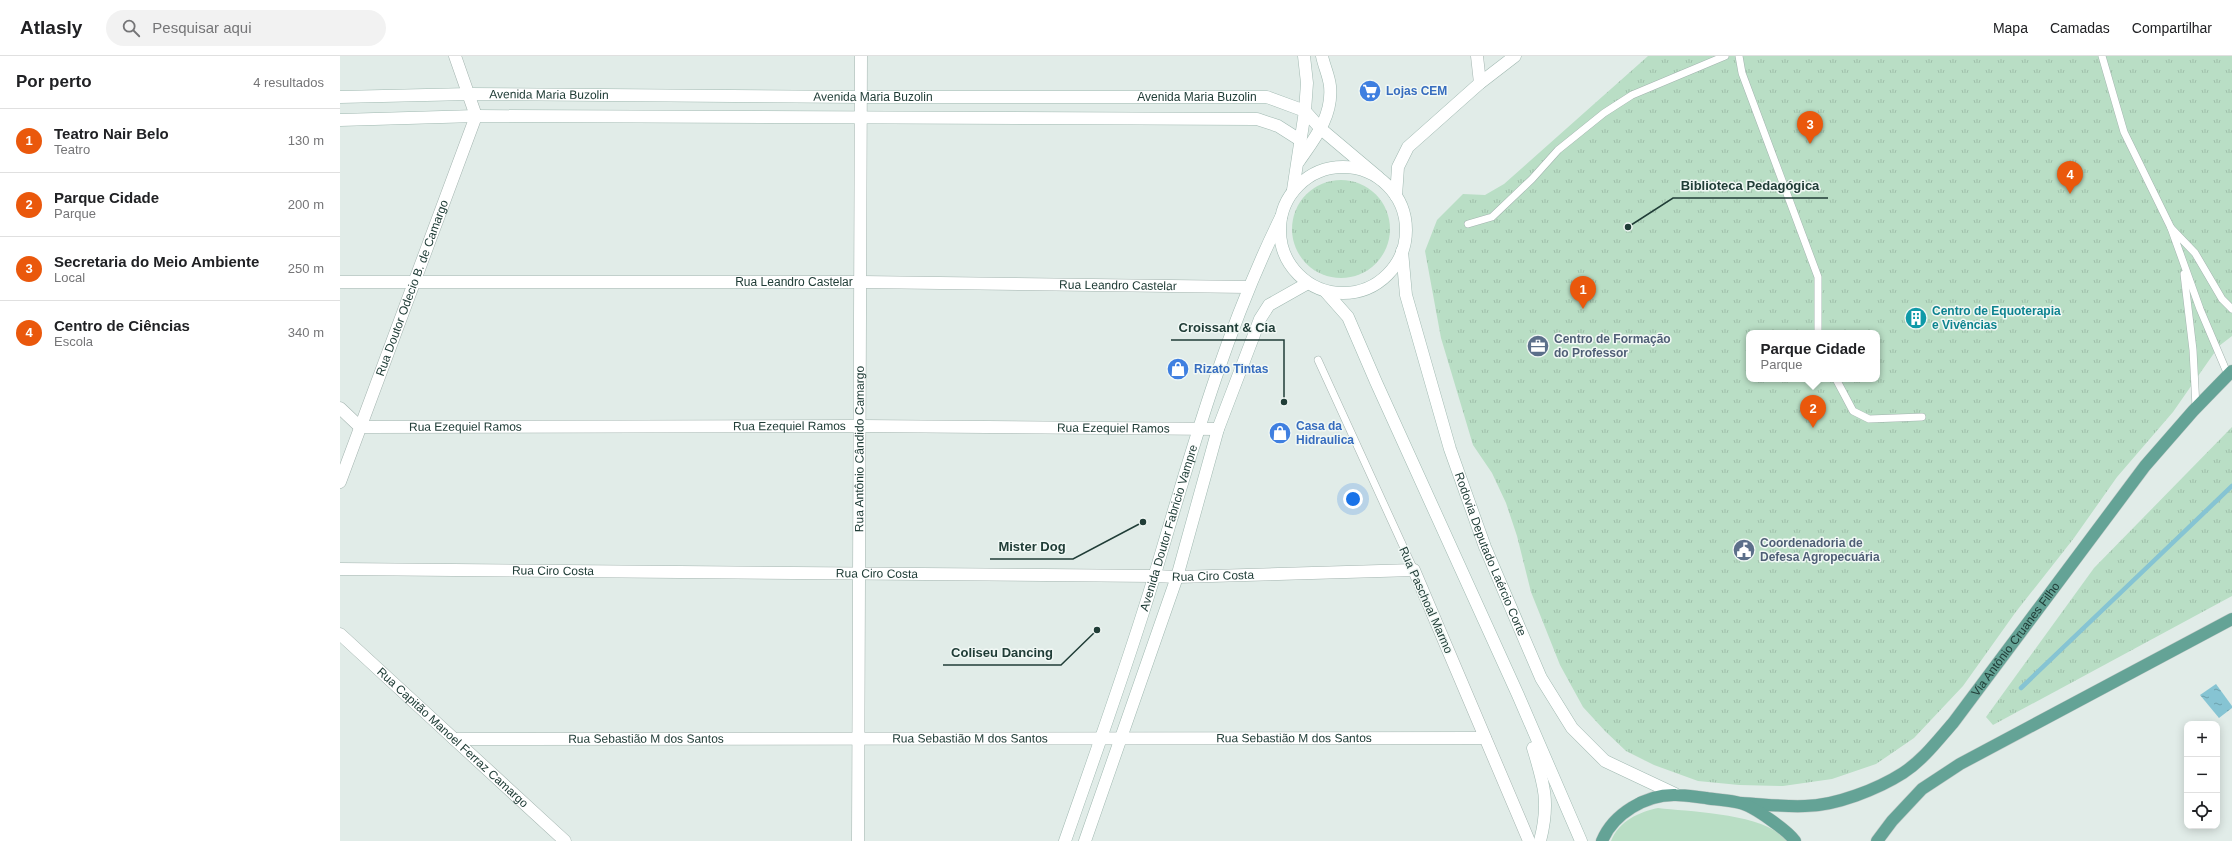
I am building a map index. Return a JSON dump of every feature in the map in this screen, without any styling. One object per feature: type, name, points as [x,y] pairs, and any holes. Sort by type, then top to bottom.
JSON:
[{"type":"main road","name":"Via Antônio Cruanes Filho","points":[[1602,841],[1606,831],[1619,816],[1635,805],[1656,797],[1675,794],[1741,803],[1806,806],[1841,800],[1875,788],[1904,773],[1926,753],[1954,723],[2145,466],[2196,407],[2230,373]]},
{"type":"main road","points":[[1877,841],[1892,821],[1922,789],[1960,764],[2230,621]]},
{"type":"main road","points":[[1741,803],[1774,822],[1794,841]]},
{"type":"street","points":[[455,56],[476,116]]},
{"type":"street","name":"Rua Antônio Cândido Camargo","points":[[858,841],[858,574],[862,282],[861,56]]},
{"type":"street","points":[[1293,190],[1299,161],[1300,140],[1305,110],[1307,83],[1304,56]]},
{"type":"street","points":[[1299,161],[1321,129],[1328,111],[1330,86],[1322,56]]},
{"type":"street","points":[[1477,56],[1480,83]]},
{"type":"street","points":[[1396,196],[1398,167],[1408,147],[1480,83],[1516,56]]},
{"type":"street","name":"Avenida Maria Buzolin","points":[[340,97],[468,94],[861,97],[1267,97],[1305,110]]},
{"type":"street","points":[[1305,110],[1321,129],[1378,177],[1396,196],[1404,214],[1406,232],[1402,251],[1394,268],[1380,282],[1363,291],[1344,294],[1325,291],[1308,283],[1294,270],[1284,254],[1280,236],[1281,217],[1285,203],[1293,190],[1307,178],[1324,170],[1342,167],[1360,169],[1378,177]]},
{"type":"street","name":"Avenida Maria Buzolin","points":[[340,120],[476,116],[862,116],[1258,119],[1278,126],[1300,140]]},
{"type":"street","name":"Rua Doutor Odecio B. de Camargo","points":[[340,482],[476,116]]},
{"type":"street","name":"Avenida Doutor Fabricio Vampre","points":[[1065,841],[1101,738],[1154,576],[1198,428],[1248,286],[1281,217]]},
{"type":"street","name":"Rodovia Deputado Laércio Corte","points":[[1402,251],[1406,295],[1450,449],[1485,547],[1541,678],[1572,728],[1605,760],[1675,794]]},
{"type":"street","name":"Rua Leandro Castelar","points":[[340,282],[862,282],[1248,286]]},
{"type":"street","name":"Avenida Doutor Fabricio Vampre","points":[[1085,841],[1122,738],[1176,577],[1218,429],[1260,319],[1274,302],[1308,283]]},
{"type":"street","points":[[1325,291],[1348,317],[1518,695],[1581,841]]},
{"type":"street","points":[[340,408],[360,427]]},
{"type":"street","name":"Rua Ezequiel Ramos","points":[[360,427],[861,426],[1218,429]]},
{"type":"street","name":"Rua Ciro Costa","points":[[340,570],[1176,577],[1414,570]]},
{"type":"street","name":"Rua Paschoal Marmo","points":[[1414,570],[1529,841]]},
{"type":"street","name":"Rua Capitão Manoel Ferraz Camargo","points":[[340,634],[565,841]]},
{"type":"street","points":[[1518,695],[1545,787],[1546,819],[1540,841]]},
{"type":"street","name":"Rua Sebastião M dos Santos","points":[[454,739],[1485,738]]},
{"type":"lane","points":[[1468,224],[1492,217],[1532,179],[1558,150],[1604,113],[1632,95],[1725,56]]},
{"type":"lane","points":[[1739,56],[1742,73],[1818,277],[1818,330]]},
{"type":"lane","points":[[2102,56],[2124,132],[2171,228],[2200,309],[2230,373]]},
{"type":"lane","points":[[2171,228],[2195,253],[2222,299],[2232,309]]},
{"type":"lane","points":[[2182,258],[2195,253]]},
{"type":"lane","points":[[2182,258],[2193,350],[2196,407]]},
{"type":"lane","name":"Rua Paschoal Marmo","points":[[1318,360],[1414,570]]},
{"type":"lane","points":[[1838,382],[1853,412],[1869,419],[1922,417]]},
{"type":"green space","points":[[1648,56],[2232,56],[2232,336],[2219,346],[2173,412],[2117,477],[2074,538],[2015,613],[1963,686],[1914,738],[1876,764],[1832,779],[1783,786],[1739,785],[1698,781],[1654,765],[1626,751],[1583,707],[1560,665],[1531,592],[1517,536],[1506,503],[1492,473],[1473,445],[1441,338],[1425,251],[1437,220],[1463,194],[1485,195],[1504,184]]},
{"type":"green space","points":[[1341,180],[1360,184],[1375,195],[1386,210],[1390,229],[1386,248],[1375,263],[1360,274],[1341,278],[1322,274],[1307,263],[1296,248],[1292,229],[1296,210],[1307,195],[1322,184]]},
{"type":"green space","points":[[2232,427],[2232,596],[1993,725],[1986,717],[2094,568]]},
{"type":"green space","points":[[1658,808],[1745,819],[1777,832],[1787,841],[1611,841],[1619,828],[1630,818]]},
{"type":"water","points":[[2216,684],[2232,706],[2232,708],[2219,718],[2200,695]]},
{"type":"waterway","points":[[2021,688],[2232,486]]},
{"type":"place","name":"Lojas CEM","points":[[1370,91]]},
{"type":"place","name":"Secretaria do Meio Ambiente","points":[[1810,144]]},
{"type":"place","name":"Centro de Ciências","points":[[2070,194]]},
{"type":"place","name":"Biblioteca Pedagógica","points":[[1628,227]]},
{"type":"place","name":"Teatro Nair Belo","points":[[1583,309]]},
{"type":"place","name":"Centro de Equoterapia e Vivências","points":[[1916,318]]},
{"type":"place","name":"Centro de Formação do Professor","points":[[1538,346]]},
{"type":"place","name":"Rizato Tintas","points":[[1178,369]]},
{"type":"place","name":"Croissant & Cia","points":[[1284,402]]},
{"type":"place","name":"Parque Cidade","points":[[1813,428]]},
{"type":"place","name":"Casa da Hidraulica","points":[[1280,433]]},
{"type":"place","name":"Mister Dog","points":[[1143,522]]},
{"type":"place","name":"Coordenadoria de Defesa Agropecuária","points":[[1744,550]]},
{"type":"place","name":"Coliseu Dancing","points":[[1097,630]]}]
